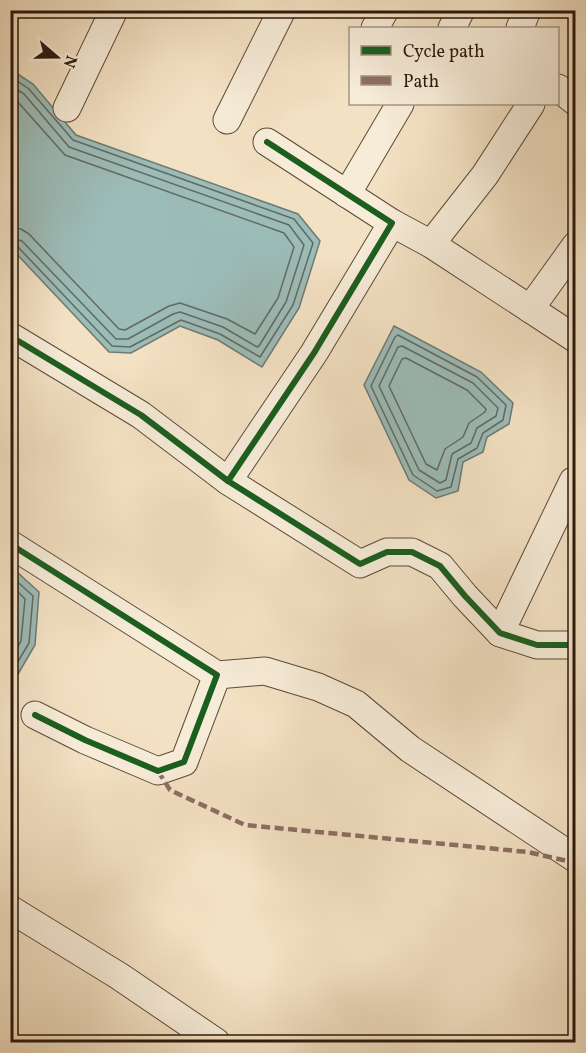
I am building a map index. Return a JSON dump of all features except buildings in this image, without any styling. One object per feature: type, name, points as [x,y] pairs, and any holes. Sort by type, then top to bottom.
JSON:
[{"type":"street","points":[[67,108],[114,10]]},
{"type":"street","points":[[227,120],[282,10]]},
{"type":"street","points":[[376,27],[385,10]]},
{"type":"street","points":[[452,27],[461,10]]},
{"type":"street","points":[[520,27],[527,10]]},
{"type":"street","points":[[559,89],[576,102]]},
{"type":"street","points":[[347,194],[399,105]]},
{"type":"street","points":[[431,244],[485,175],[530,105]]},
{"type":"street","points":[[267,142],[392,223],[431,244],[576,339]]},
{"type":"street","points":[[228,481],[315,353],[392,223]]},
{"type":"street","points":[[530,309],[576,245]]},
{"type":"street","points":[[10,336],[141,415],[228,481],[360,564],[387,552],[412,552],[440,566],[500,633],[537,645],[576,645]]},
{"type":"street","points":[[500,633],[567,517],[573,481]]},
{"type":"street","points":[[10,544],[217,675],[265,671],[318,687],[356,704],[410,748],[576,859]]},
{"type":"street","points":[[35,715],[85,740],[158,771],[184,762],[217,675]]},
{"type":"street","points":[[10,909],[119,976],[216,1042]]},
{"type":"water","points":[[10,69],[33,84],[76,135],[298,214],[320,241],[299,308],[262,367],[218,340],[180,326],[131,353],[109,352],[11,248]]},
{"type":"water","points":[[394,326],[481,372],[513,403],[509,424],[487,437],[483,452],[463,462],[458,491],[436,498],[409,480],[364,385]]},
{"type":"water","points":[[11,568],[39,592],[35,645],[11,686]]},
{"type":"water","points":[[11,686],[17,718],[11,723]]},
{"type":"marked path","points":[[158,771],[170,790],[245,825],[528,852],[576,863]]},
{"type":"cycle path","points":[[228,481],[314,353],[392,223],[267,142]]},
{"type":"cycle path","points":[[10,336],[141,415],[228,481],[360,564],[387,552],[412,552],[440,566],[500,633],[537,645],[576,645]]},
{"type":"cycle path","points":[[10,544],[217,675],[184,762],[158,771],[85,740],[35,715]]}]
